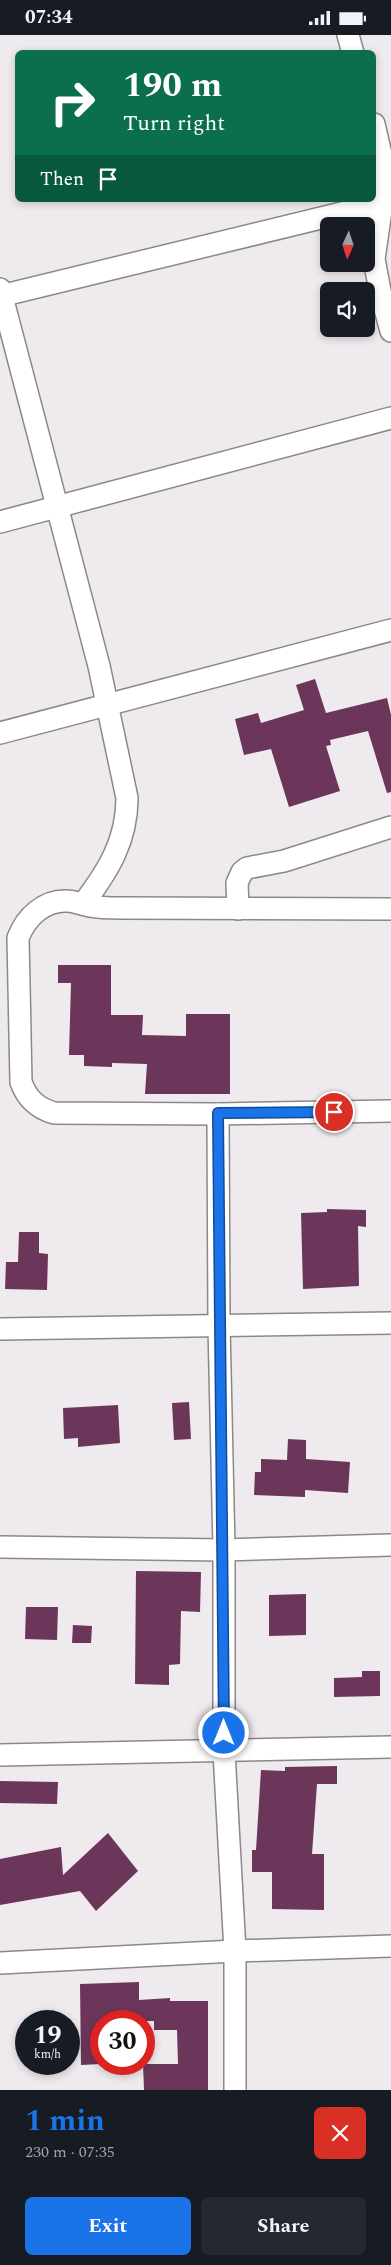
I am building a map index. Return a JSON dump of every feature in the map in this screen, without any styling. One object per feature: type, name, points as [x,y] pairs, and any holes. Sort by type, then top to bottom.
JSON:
[{"type":"street","points":[[348,35],[352,50]]},
{"type":"street","points":[[376,133],[386,176],[386,202],[374,259],[380,291],[391,331]]},
{"type":"street","points":[[83,904],[100,882],[122,838],[127,818],[124,777],[108,704],[1,294],[386,202]]},
{"type":"street","points":[[0,522],[391,418]]},
{"type":"street","points":[[0,733],[391,630]]},
{"type":"street","points":[[238,909],[238,883],[242,872],[247,868],[284,861],[391,827]]},
{"type":"street","points":[[391,909],[121,908],[69,901],[47,905],[29,918],[18,937],[22,1082],[28,1097],[44,1109],[54,1113],[391,1111]]},
{"type":"street","points":[[218,1113],[219,1325],[224,1550],[224,1752],[235,1951],[235,2090]]},
{"type":"street","points":[[0,1329],[391,1323]]},
{"type":"street","points":[[0,1547],[224,1550],[391,1545]]},
{"type":"street","points":[[0,1755],[224,1752],[391,1747]]},
{"type":"street","points":[[0,1963],[235,1951],[391,1946]]},
{"type":"building","points":[[315,679],[326,713],[387,698],[391,715],[391,792],[387,793],[368,731],[330,740],[331,745],[326,746],[340,791],[289,807],[271,749],[244,755],[235,719],[258,713],[261,723],[304,710],[296,685]]},
{"type":"building","points":[[58,965],[111,965],[111,1015],[143,1015],[142,1035],[186,1036],[186,1014],[230,1014],[230,1094],[145,1094],[147,1064],[112,1063],[112,1067],[84,1066],[84,1055],[69,1055],[71,983],[58,983]]},
{"type":"building","points":[[327,1209],[366,1210],[366,1227],[358,1226],[359,1286],[303,1289],[301,1213],[327,1212]]},
{"type":"building","points":[[19,1232],[39,1232],[39,1253],[48,1254],[47,1290],[5,1289],[6,1262],[18,1262]]},
{"type":"building","points":[[189,1402],[191,1439],[174,1440],[172,1403]]},
{"type":"building","points":[[118,1405],[120,1443],[78,1447],[78,1438],[64,1439],[63,1408]]},
{"type":"building","points":[[288,1439],[306,1440],[306,1459],[350,1462],[348,1493],[305,1490],[305,1497],[254,1495],[255,1472],[261,1472],[261,1459],[287,1460]]},
{"type":"building","points":[[136,1571],[201,1572],[200,1612],[181,1611],[180,1664],[169,1665],[169,1685],[135,1684]]},
{"type":"building","points":[[306,1594],[306,1635],[269,1636],[269,1595]]},
{"type":"building","points":[[26,1607],[58,1607],[57,1640],[25,1639]]},
{"type":"building","points":[[73,1625],[92,1626],[91,1643],[72,1643]]},
{"type":"building","points":[[362,1671],[380,1671],[380,1696],[334,1697],[334,1678],[362,1677]]},
{"type":"building","points":[[337,1766],[337,1784],[317,1784],[312,1854],[324,1854],[324,1910],[272,1909],[272,1872],[252,1872],[252,1850],[256,1850],[261,1770],[285,1771],[285,1767]]},
{"type":"building","points":[[0,1781],[58,1782],[57,1804],[0,1803]]},
{"type":"building","points":[[108,1833],[138,1871],[96,1911],[80,1891],[0,1905],[0,1859],[61,1847],[63,1875]]},
{"type":"building","points":[[139,1982],[139,2000],[170,1998],[170,2001],[208,2001],[208,2090],[144,2090],[143,2075],[155,2075],[155,2064],[178,2064],[177,2030],[155,2030],[155,2010],[90,2010],[90,2065],[81,2065],[80,1984]]},
{"type":"route","points":[[224,1733],[224,1550],[219,1325],[218,1113],[334,1112]]}]
